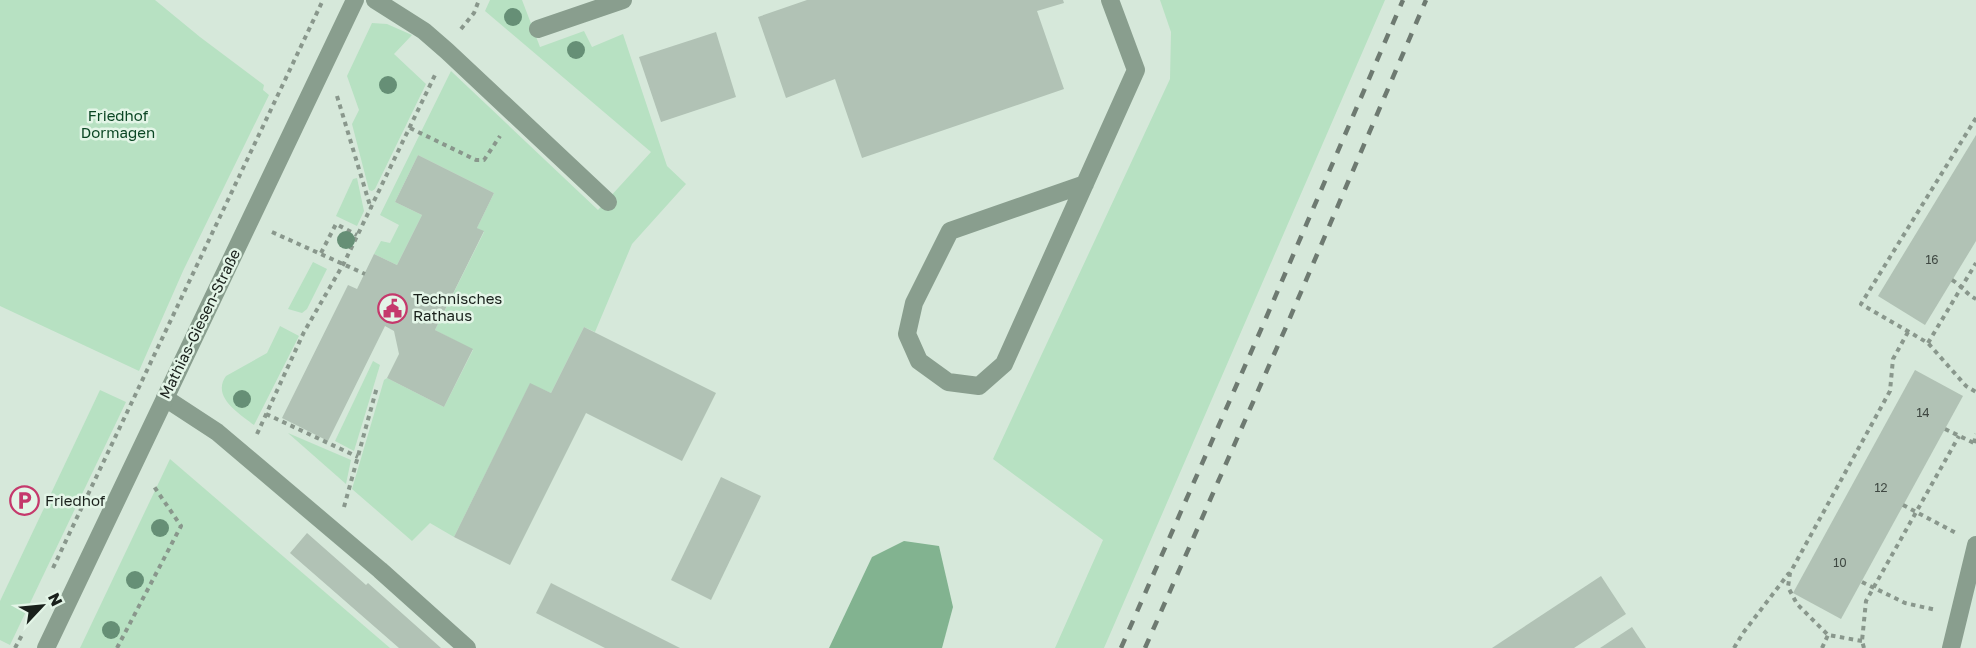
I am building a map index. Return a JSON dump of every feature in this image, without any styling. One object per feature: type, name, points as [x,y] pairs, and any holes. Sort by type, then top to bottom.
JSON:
[{"type":"street","name":"Mathias-Giesen-Straße","points":[[46,648],[356,0]]},
{"type":"street","points":[[375,0],[424,31],[608,202]]},
{"type":"street","points":[[538,29],[622,0]]},
{"type":"street","points":[[1085,184],[950,231],[914,303],[908,334],[919,361],[948,382],[979,386],[1004,364],[1085,184],[1136,70],[1110,0]]},
{"type":"street","points":[[165,398],[216,432],[247,457],[467,648]]},
{"type":"street","points":[[1951,648],[1971,542]]},
{"type":"path","points":[[50,575],[323,0]]},
{"type":"path","points":[[247,457],[304,332],[344,263],[447,51],[474,13],[479,0]]},
{"type":"path","points":[[327,61],[371,209]]},
{"type":"path","points":[[410,128],[476,160],[484,160],[500,136],[517,117]]},
{"type":"path","points":[[1976,118],[1861,304],[1928,343],[1965,387],[1976,392]]},
{"type":"path","points":[[249,223],[344,263],[364,274]]},
{"type":"path","points":[[321,253],[336,224],[357,235]]},
{"type":"path","points":[[1928,343],[1976,262]]},
{"type":"path","points":[[1952,280],[1962,286],[1969,296],[1976,299]]},
{"type":"path","points":[[1734,648],[1790,573],[1890,391],[1893,359],[1908,332]]},
{"type":"path","points":[[337,533],[377,387]]},
{"type":"path","points":[[266,414],[358,457]]},
{"type":"path","points":[[1945,429],[1975,444],[1976,434]]},
{"type":"path","points":[[1864,648],[1862,640],[1866,601],[1959,436]]},
{"type":"path","points":[[117,648],[181,526],[135,459]]},
{"type":"path","points":[[1904,505],[1971,542]]},
{"type":"path","points":[[1790,573],[1788,587],[1797,603],[1828,635],[1862,640]]},
{"type":"path","points":[[1862,582],[1905,603],[1959,615]]},
{"type":"path","points":[[15,648],[25,627]]},
{"type":"path","points":[[1822,648],[1828,635]]},
{"type":"green space","name":"Friedhof Dormagen","points":[[0,0],[155,0],[264,85],[263,90],[269,95],[183,271],[139,371],[0,306]]},
{"type":"green space","points":[[490,0],[522,0],[540,47],[584,31],[592,47],[623,34],[667,166],[686,184],[632,244],[595,332],[584,327],[551,393],[530,384],[454,537],[430,523],[412,541],[352,489],[384,380],[387,378],[444,407],[473,350],[435,330],[484,232],[477,228],[494,193],[418,155],[395,202],[422,215],[397,265],[374,254],[381,241],[390,243],[399,225],[380,215],[451,71],[598,210],[651,152],[485,11]]},
{"type":"green space","points":[[1160,0],[1385,0],[1104,648],[1055,648],[1103,540],[993,459],[1170,79],[1171,32]]},
{"type":"green space","points":[[372,23],[387,24],[412,35],[394,54],[426,84],[372,191],[369,190],[352,124],[359,110],[347,76]]},
{"type":"green space","points":[[357,178],[364,211],[357,226],[336,216],[353,179]]},
{"type":"green space","points":[[313,262],[327,269],[307,309],[302,313],[288,309]]},
{"type":"green space","points":[[280,326],[299,336],[254,425],[229,404],[222,391],[222,384],[226,376],[267,353]]},
{"type":"green space","points":[[373,361],[380,365],[354,451],[335,441]]},
{"type":"green space","points":[[100,390],[126,402],[10,645],[0,640],[0,601]]},
{"type":"green space","points":[[288,433],[351,460],[346,484]]},
{"type":"green space","points":[[170,459],[390,648],[80,648]]},
{"type":"shaded area","points":[[904,541],[939,546],[953,607],[942,648],[829,648],[872,557]]},
{"type":"building","points":[[807,0],[1063,0],[1064,3],[1037,11],[1064,89],[862,158],[835,79],[786,98],[758,17]]},
{"type":"building","points":[[716,32],[736,97],[661,122],[639,57]]},
{"type":"building","points":[[1976,135],[1976,241],[1925,325],[1878,296]]},
{"type":"building","name":"Technisches Rathaus","points":[[418,155],[494,193],[477,228],[484,231],[435,330],[473,349],[444,407],[387,378],[399,354],[394,331],[385,326],[328,441],[282,418],[348,285],[357,289],[374,254],[397,265],[422,215],[395,202]]},
{"type":"building","points":[[584,327],[716,393],[682,461],[586,413],[510,565],[454,537],[530,383],[551,393]]},
{"type":"building","points":[[1915,370],[1963,396],[1841,619],[1793,593]]},
{"type":"building","points":[[721,477],[761,496],[711,600],[671,580]]},
{"type":"building","points":[[307,533],[441,648],[399,648],[290,553]]},
{"type":"building","points":[[1601,576],[1626,614],[1574,648],[1492,648]]},
{"type":"building","points":[[551,583],[680,648],[605,648],[536,613]]},
{"type":"building","points":[[1632,627],[1646,648],[1600,648]]},
{"type":"railway","points":[[1121,648],[1403,0]]},
{"type":"railway","points":[[1145,648],[1426,0]]},
{"type":"place","name":"Technisches Rathaus","points":[[392,308]]},
{"type":"place","name":"Friedhof","points":[[24,501]]}]
